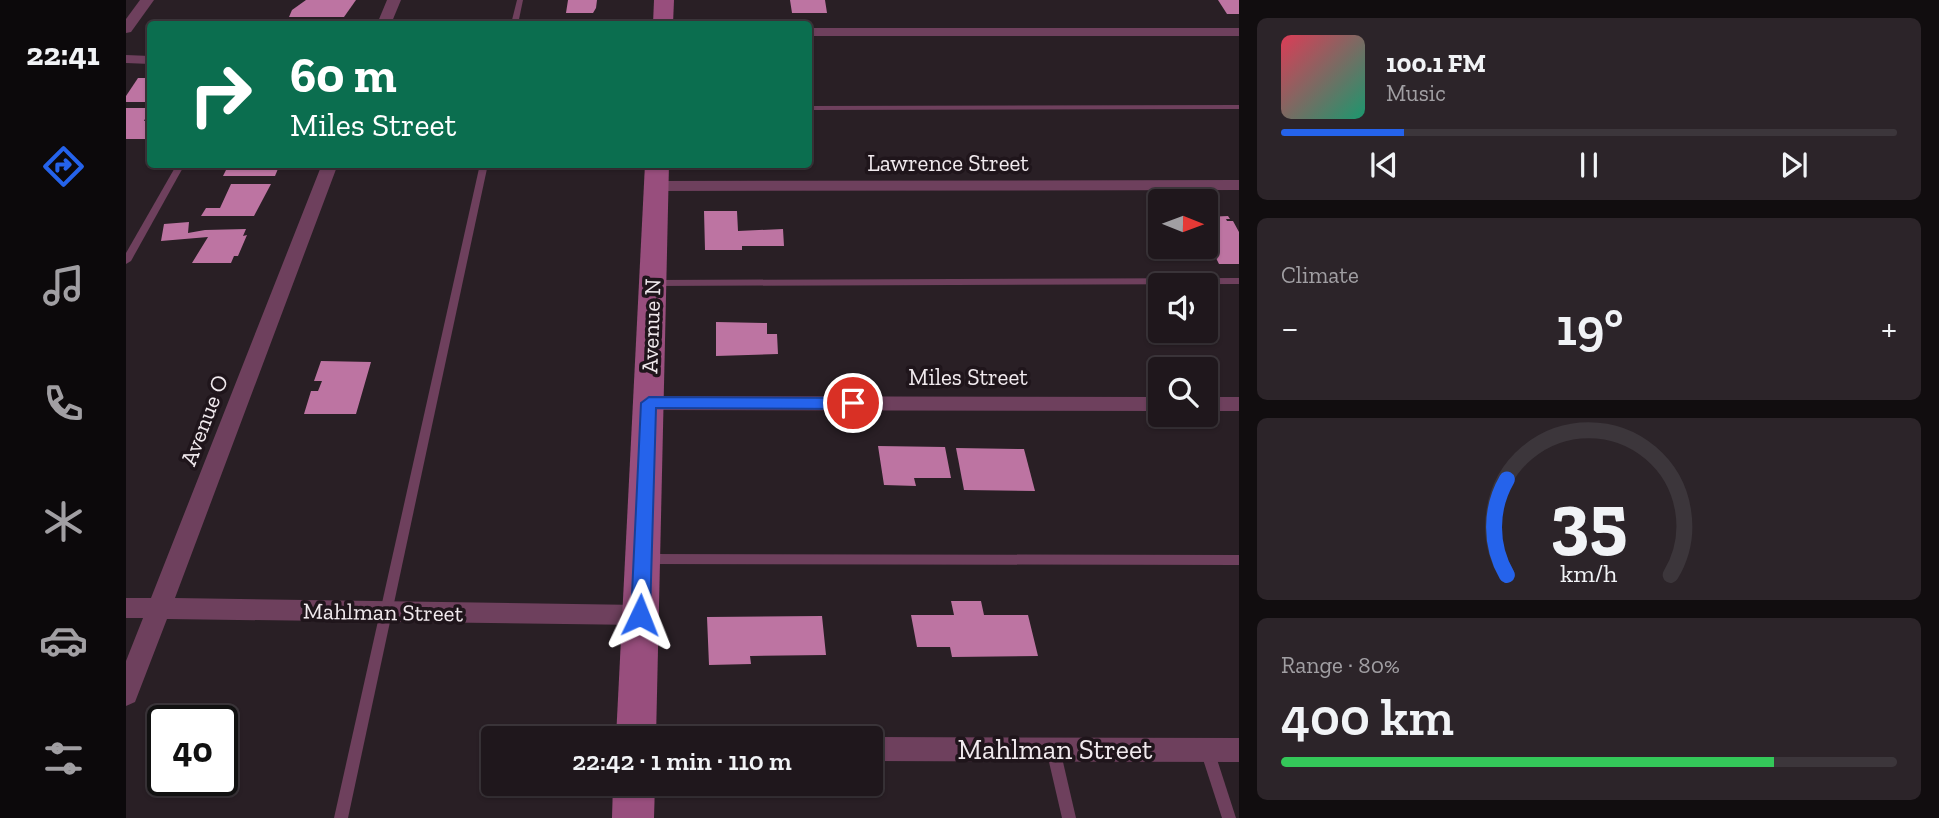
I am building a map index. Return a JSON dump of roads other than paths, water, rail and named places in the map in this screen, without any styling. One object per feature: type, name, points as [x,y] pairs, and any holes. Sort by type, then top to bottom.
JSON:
[{"type":"street","points":[[126,29],[147,0]]},
{"type":"street","points":[[385,21],[394,0]]},
{"type":"street","points":[[663,21],[664,0]]},
{"type":"street","points":[[812,32],[1239,32]]},
{"type":"street","points":[[126,60],[147,60]]},
{"type":"street","name":"Avenue O","points":[[126,694],[328,168]]},
{"type":"street","name":"Lawrence Street","points":[[657,176],[1239,185]]},
{"type":"street","name":"Avenue N","points":[[636,726],[657,176]]},
{"type":"street","name":"Miles Street","points":[[649,403],[1148,404]]},
{"type":"street","points":[[1218,404],[1239,404]]},
{"type":"street","name":"Mahlman Street","points":[[126,608],[640,615]]},
{"type":"street","name":"Mahlman Street","points":[[883,749],[1239,750]]},
{"type":"street","points":[[633,818],[634,796]]},
{"type":"lane","points":[[515,21],[520,0]]},
{"type":"lane","points":[[812,108],[1239,107]]},
{"type":"lane","points":[[126,261],[179,168]]},
{"type":"lane","points":[[341,818],[483,168]]},
{"type":"lane","points":[[653,284],[1239,281]]},
{"type":"lane","points":[[643,559],[1239,560]]},
{"type":"lane","points":[[1053,749],[1069,818]]},
{"type":"lane","points":[[1208,750],[1229,818]]}]
